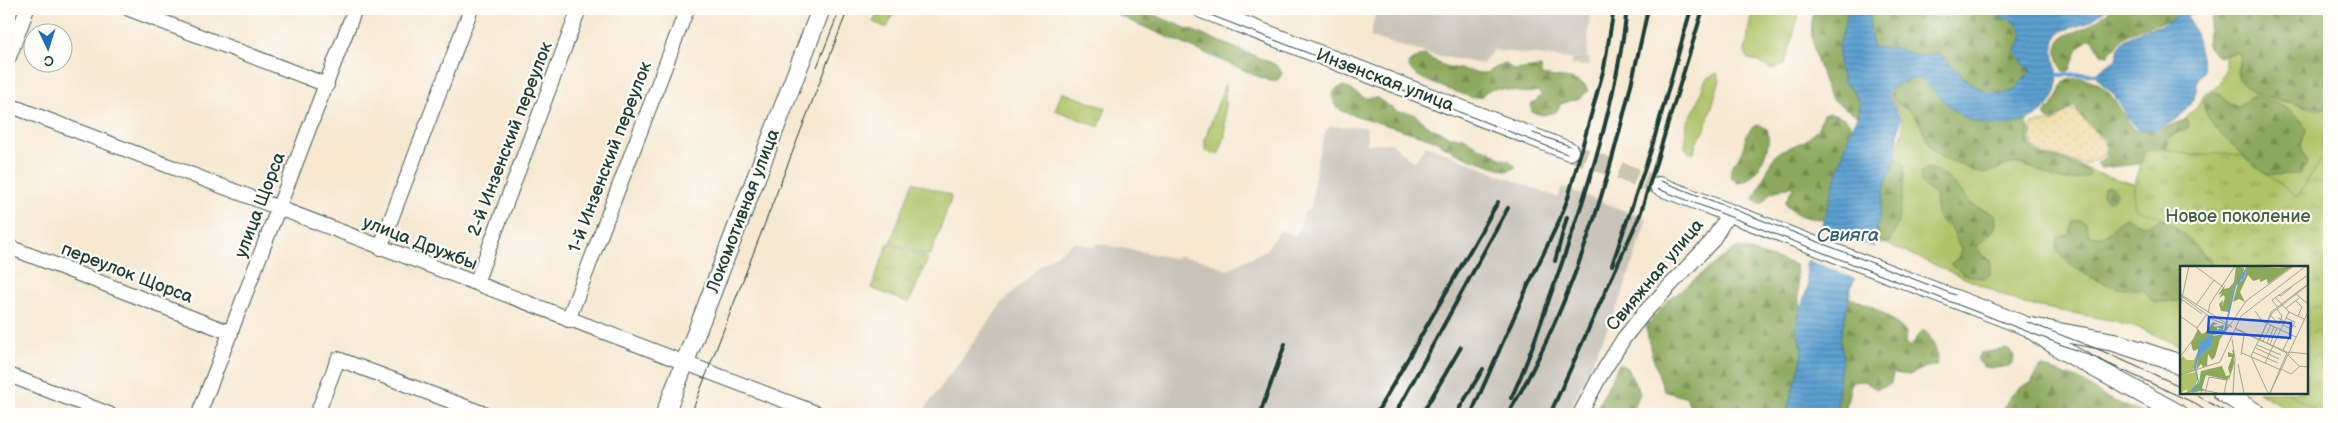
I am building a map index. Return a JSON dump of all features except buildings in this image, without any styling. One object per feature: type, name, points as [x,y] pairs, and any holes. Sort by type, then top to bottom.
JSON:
[{"type":"main road","name":"Локомотивная улица","points":[[665,414],[821,9]]},
{"type":"main road","name":"Инзенская улица","points":[[1202,9],[1569,151]]},
{"type":"main road","points":[[1659,186],[2026,326],[2114,342],[2172,361],[2180,366]]},
{"type":"main road","points":[[2026,326],[2064,351],[2179,414]]},
{"type":"main road","points":[[2224,393],[2258,414]]},
{"type":"street","points":[[9,57],[27,9]]},
{"type":"street","points":[[129,9],[327,85]]},
{"type":"street","name":"улица Щорса","points":[[199,414],[355,9]]},
{"type":"street","points":[[380,248],[471,9]]},
{"type":"street","name":"2-й Инзенский переулок","points":[[476,283],[579,9]]},
{"type":"street","name":"1-й Инзенский переулок","points":[[568,320],[688,9]]},
{"type":"street","name":"улица Дружбы","points":[[9,105],[476,283],[568,320],[819,414]]},
{"type":"street","name":"Свияжная улица","points":[[1580,414],[1599,378],[1624,338],[1644,313],[1712,241],[1729,213]]},
{"type":"street","name":"переулок Щорса","points":[[9,247],[231,333]]},
{"type":"street","points":[[317,414],[338,359],[485,414]]},
{"type":"street","points":[[9,375],[109,414]]},
{"type":"shaded area","points":[[1372,9],[1590,9],[1587,58],[1590,58],[1589,66],[1571,65],[1571,59],[1493,50],[1483,64],[1433,55],[1370,37],[1376,11]]},
{"type":"shaded area","points":[[1330,126],[1367,127],[1367,144],[1392,143],[1414,162],[1426,145],[1558,198],[1562,187],[1647,219],[1621,299],[1568,414],[921,414],[1003,302],[1040,266],[1074,242],[1095,247],[1096,243],[1178,259],[1179,256],[1207,261],[1227,270],[1266,250],[1280,230],[1296,236],[1306,209],[1311,209],[1316,164],[1325,132]]},
{"type":"green space","points":[[879,9],[895,9],[887,28],[873,22]]},
{"type":"green space","points":[[1112,9],[1139,9],[1275,64],[1282,72],[1281,75],[1278,80],[1269,81],[1119,16]]},
{"type":"green space","points":[[1752,9],[1801,9],[1784,64],[1771,70],[1758,61],[1748,59],[1745,52]]},
{"type":"green space","points":[[1815,9],[1849,9],[1843,81],[1856,96],[1859,105],[1859,116],[1837,103],[1827,91],[1812,40],[1812,19]]},
{"type":"green space","points":[[1872,9],[1993,9],[2003,19],[2011,20],[2017,24],[2021,31],[2022,40],[2016,51],[2024,65],[2031,69],[2029,75],[2024,78],[2014,91],[1999,93],[1973,86],[1942,56],[1931,53],[1920,56],[1893,48],[1871,47],[1869,28]]},
{"type":"green space","points":[[2113,9],[2208,9],[2139,29],[2127,35],[2108,55],[2101,54],[2093,39],[2089,38],[2077,50],[2070,70],[2066,72],[2062,70],[2057,48],[2059,42],[2068,34],[2091,24]]},
{"type":"green space","points":[[2208,9],[2329,9],[2329,108],[2292,103],[2260,95],[2249,90],[2238,76],[2240,53],[2235,52],[2219,57],[2209,48],[2207,39],[2212,12]]},
{"type":"green space","points":[[2235,51],[2240,53],[2238,76],[2296,104],[2308,108],[2329,108],[2329,147],[2323,157],[2329,161],[2329,212],[2166,150],[2173,136],[2187,129],[2188,121],[2184,120],[2198,106],[2205,93],[2218,85],[2225,70],[2225,56]]},
{"type":"green space","points":[[1425,55],[1444,66],[1480,73],[1486,73],[1505,63],[1514,70],[1541,67],[1541,75],[1571,79],[1585,85],[1588,91],[1580,98],[1561,104],[1556,112],[1543,115],[1532,112],[1531,105],[1542,95],[1537,91],[1530,93],[1492,89],[1481,97],[1473,98],[1421,78],[1409,68],[1409,63]]},
{"type":"green space","points":[[1717,73],[1720,80],[1704,132],[1696,143],[1694,152],[1690,153],[1685,148],[1687,123],[1697,105],[1707,78]]},
{"type":"green space","points":[[1916,75],[2019,117],[2028,129],[2028,139],[2032,151],[2042,156],[2064,160],[2090,174],[2088,177],[2062,180],[2019,164],[2006,165],[1990,172],[1980,173],[1940,156],[1930,146],[1914,115],[1896,102],[1891,95],[1890,90],[1893,86]]},
{"type":"green space","points":[[2083,78],[2093,81],[2108,92],[2135,130],[2156,131],[2184,120],[2188,121],[2189,126],[2168,138],[2166,150],[2148,163],[2101,168],[2097,163],[2106,156],[2106,141],[2080,117],[2076,107],[2072,107],[2054,120],[2048,120],[2044,115],[2058,97],[2065,82]]},
{"type":"green space","points":[[1225,84],[1225,137],[1219,153],[1213,154],[1205,150],[1205,139]]},
{"type":"green space","points":[[1344,86],[1365,98],[1377,98],[1398,112],[1416,115],[1430,128],[1450,137],[1464,137],[1478,147],[1489,150],[1502,159],[1510,161],[1516,167],[1507,171],[1461,154],[1435,140],[1344,112],[1336,107],[1332,96],[1336,89]]},
{"type":"green space","points":[[1893,88],[2018,124],[2026,121],[2030,129],[2031,147],[2043,156],[2063,159],[2097,173],[2143,187],[2162,213],[2233,266],[2180,266],[2180,346],[2137,327],[2024,304],[1880,241],[1903,128],[1902,119],[1889,94]]},
{"type":"green space","points":[[1062,92],[1106,108],[1099,127],[1055,110]]},
{"type":"green space","points":[[2210,93],[2221,94],[2228,104],[2238,106],[2255,96],[2262,98],[2285,108],[2299,118],[2306,130],[2301,145],[2307,164],[2299,174],[2272,175],[2256,171],[2242,153],[2218,132],[2206,113],[2203,101]]},
{"type":"green space","points":[[1829,113],[1847,120],[1853,130],[1825,218],[1814,219],[1792,211],[1785,203],[1793,187],[1791,186],[1770,193],[1763,203],[1758,203],[1754,199],[1772,160],[1780,151],[1805,141],[1817,130],[1823,115]]},
{"type":"green space","points":[[1760,125],[1767,129],[1768,136],[1768,145],[1762,162],[1751,177],[1737,183],[1731,177],[1731,169],[1741,153],[1747,135],[1751,129]]},
{"type":"green space","name":"Новое поколение","points":[[2160,147],[2192,155],[2226,153],[2242,156],[2297,197],[2323,157],[2329,161],[2329,414],[2322,414],[2288,393],[2308,393],[2308,266],[2217,266],[2182,232],[2160,216],[2134,209],[2134,186],[2145,152]]},
{"type":"green space","points":[[1899,158],[1904,162],[1904,170],[1899,216],[1893,236],[1889,242],[1881,244],[1877,240],[1875,230],[1890,162]]},
{"type":"green space","points":[[1927,168],[1939,172],[1952,182],[1970,204],[1995,214],[1996,221],[1993,230],[1977,248],[1983,256],[1990,259],[1990,274],[1985,279],[1963,274],[1953,266],[1953,262],[1959,256],[1961,249],[1951,228],[1941,221],[1937,215],[1935,196],[1921,183],[1920,172]]},
{"type":"green space","points":[[913,182],[950,195],[951,199],[931,254],[926,256],[894,244],[891,241]]},
{"type":"green space","points":[[2106,186],[2112,186],[2116,193],[2112,200],[2106,200],[2102,196],[2102,190]]},
{"type":"green space","points":[[2127,218],[2146,225],[2160,219],[2165,219],[2211,261],[2211,266],[2180,266],[2180,278],[2177,279],[2180,282],[2180,301],[2156,302],[2151,300],[2143,290],[2121,289],[2083,273],[2061,256],[2056,249],[2058,238],[2070,234],[2073,222],[2081,220],[2085,222],[2090,235],[2103,236],[2121,220]]},
{"type":"green space","points":[[888,243],[928,259],[909,303],[871,288]]},
{"type":"green space","points":[[1737,247],[1796,265],[1804,359],[1789,414],[1691,414],[1687,398],[1664,391],[1651,352],[1646,327],[1668,300]]},
{"type":"green space","points":[[1841,296],[1860,301],[1892,319],[1906,332],[1905,343],[1910,347],[1924,329],[1935,346],[1937,361],[1936,366],[1927,367],[1909,375],[1893,373],[1891,384],[1876,389],[1864,381],[1851,382],[1845,414],[1824,414]]},
{"type":"green space","points":[[2030,341],[2126,391],[2160,414],[2156,414],[2036,347]]},
{"type":"green space","points":[[2006,349],[2013,353],[2013,362],[2010,365],[1997,368],[1984,367],[1977,359],[1980,353]]},
{"type":"green space","points":[[1619,364],[1627,368],[1640,393],[1632,414],[1594,414]]},
{"type":"green space","points":[[2041,366],[2080,380],[2105,397],[2145,414],[2008,414],[2004,408],[2011,395],[2018,389],[2031,383]]},
{"type":"green space","points":[[2260,393],[2308,393],[2329,414],[2295,414]]},
{"type":"sand","points":[[2070,109],[2076,111],[2104,142],[2106,147],[2104,155],[2086,164],[2044,155],[2033,147],[2032,124],[2054,122]]},
{"type":"water","name":"Свияга","points":[[1849,9],[1872,9],[1869,16],[1872,47],[1899,49],[1920,56],[1938,53],[1971,84],[1990,93],[2002,93],[2014,91],[2031,69],[2024,65],[2016,51],[2022,40],[2021,31],[2017,24],[2011,20],[2003,19],[1993,9],[2108,9],[2086,23],[2058,34],[2053,51],[2057,78],[2056,91],[2051,102],[2043,111],[2022,122],[1996,125],[1972,121],[1958,113],[1919,78],[1908,80],[1888,90],[1888,95],[1900,119],[1896,158],[1886,182],[1874,244],[1852,284],[1840,340],[1843,355],[1837,414],[1786,414],[1801,362],[1802,347],[1797,331],[1798,317],[1808,286],[1806,265],[1822,225],[1850,131],[1859,115],[1860,103],[1852,89],[1843,81],[1839,67],[1839,46]]},
{"type":"water","points":[[2181,14],[2186,17],[2194,29],[2204,71],[2198,79],[2193,99],[2182,114],[2167,125],[2149,130],[2140,130],[2114,95],[2099,81],[2096,74],[2116,59],[2119,48],[2126,39],[2142,30],[2162,25]]},
{"type":"pier","points":[[1819,227],[1874,248],[1857,279],[1806,259]]},
{"type":"waterway","points":[[2054,75],[2096,74]]},
{"type":"tunnel","points":[[1569,151],[1659,186]]},
{"type":"tram line","points":[[817,67],[840,9]]},
{"type":"tram line","points":[[691,414],[848,9]]},
{"type":"tram line","points":[[1195,9],[1567,154]]},
{"type":"tram line","points":[[1533,133],[1570,146]]},
{"type":"tram line","points":[[1661,181],[1955,295]]},
{"type":"tram line","points":[[1658,189],[2096,358],[2192,402],[2211,414]]},
{"type":"tram line","points":[[2027,322],[2100,350],[2180,386]]},
{"type":"tram line","points":[[2193,393],[2229,414]]},
{"type":"railway","points":[[1471,414],[1568,198],[1604,68],[1614,9]]},
{"type":"railway","points":[[1511,398],[1536,338],[1600,145],[1616,78],[1627,9]]},
{"type":"railway","points":[[1508,414],[1557,318],[1577,268],[1610,166],[1648,9]]},
{"type":"railway","points":[[1612,265],[1651,150],[1691,9]]},
{"type":"railway","points":[[1550,414],[1640,215],[1703,9]]},
{"type":"railway","points":[[1376,414],[1498,202]]},
{"type":"railway","points":[[1395,414],[1508,208]]},
{"type":"railway","points":[[1555,261],[1567,217]]},
{"type":"railway","points":[[1260,414],[1285,344]]},
{"type":"railway","points":[[1422,414],[1461,347]]},
{"type":"railway","points":[[1456,414],[1483,369]]}]
